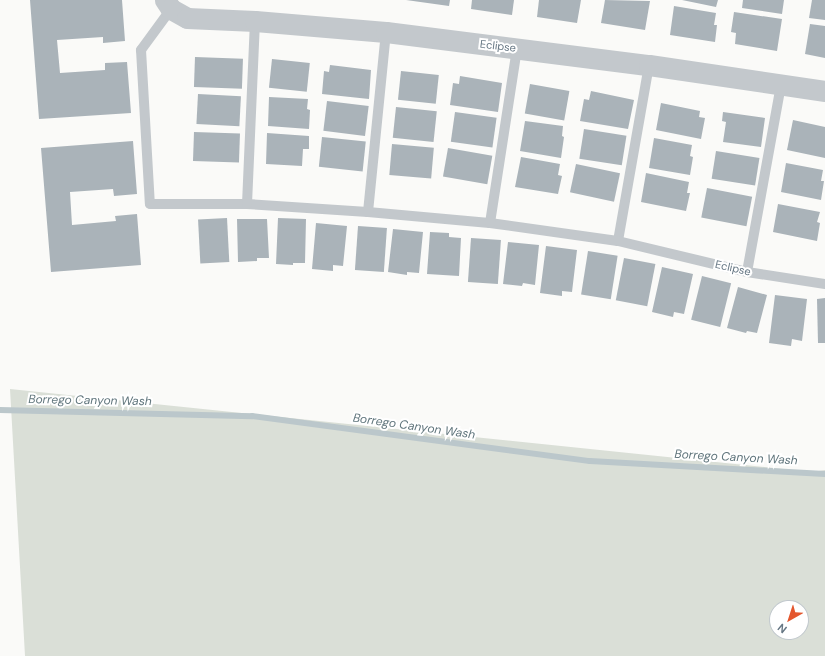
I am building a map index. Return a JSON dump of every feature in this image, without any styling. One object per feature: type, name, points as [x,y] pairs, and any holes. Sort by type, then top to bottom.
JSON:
[{"type":"street","name":"Eclipse","points":[[168,5],[187,18],[255,21],[386,32],[649,64],[825,91]]},
{"type":"lane","name":"Eclipse","points":[[168,5],[141,50],[150,204],[247,204],[368,212],[490,223],[618,241],[748,272],[825,284]]},
{"type":"lane","points":[[247,204],[255,21]]},
{"type":"lane","points":[[368,212],[386,32]]},
{"type":"lane","points":[[490,223],[517,48]]},
{"type":"lane","points":[[618,241],[649,64]]},
{"type":"lane","points":[[748,272],[781,84]]},
{"type":"shaded area","points":[[10,389],[812,472],[825,470],[825,656],[25,656]]},
{"type":"building","points":[[30,0],[122,0],[125,41],[103,43],[103,37],[57,40],[60,73],[105,70],[105,63],[127,62],[131,113],[39,119]]},
{"type":"building","points":[[406,0],[450,0],[449,6]]},
{"type":"building","points":[[472,0],[514,0],[512,15],[471,9]]},
{"type":"building","points":[[539,0],[581,0],[577,23],[537,17]]},
{"type":"building","points":[[605,0],[650,1],[645,30],[601,23]]},
{"type":"building","points":[[682,0],[718,0],[716,7]]},
{"type":"building","points":[[743,0],[784,0],[782,14],[742,8]]},
{"type":"building","points":[[812,0],[825,0],[825,20],[809,18]]},
{"type":"building","points":[[674,6],[716,13],[714,25],[717,25],[715,42],[670,35]]},
{"type":"building","points":[[734,12],[782,19],[777,51],[735,44],[736,33],[731,32]]},
{"type":"building","points":[[810,24],[825,26],[825,58],[805,54]]},
{"type":"building","points":[[195,57],[243,59],[242,89],[194,87]]},
{"type":"building","points":[[272,59],[310,63],[307,92],[269,88]]},
{"type":"building","points":[[330,65],[371,70],[369,99],[322,94],[324,71],[329,72]]},
{"type":"building","points":[[401,71],[439,75],[436,104],[398,100]]},
{"type":"building","points":[[460,76],[502,83],[498,112],[450,105],[453,83],[459,84]]},
{"type":"building","points":[[530,84],[569,91],[564,120],[525,114]]},
{"type":"building","points":[[591,91],[634,100],[628,129],[580,121],[584,99],[589,100]]},
{"type":"building","points":[[198,94],[241,96],[239,126],[196,124]]},
{"type":"building","points":[[269,97],[308,99],[307,109],[310,110],[309,129],[268,126]]},
{"type":"building","points":[[327,101],[369,106],[365,136],[323,131]]},
{"type":"building","points":[[661,103],[700,111],[699,117],[705,118],[701,139],[656,130]]},
{"type":"building","points":[[396,107],[437,111],[434,142],[393,138]]},
{"type":"building","points":[[455,112],[497,118],[492,148],[451,142]]},
{"type":"building","points":[[723,112],[765,118],[761,147],[723,142],[726,122],[722,121]]},
{"type":"building","points":[[793,120],[825,127],[825,158],[787,150]]},
{"type":"building","points":[[525,121],[563,126],[562,136],[564,137],[561,158],[520,151]]},
{"type":"building","points":[[584,129],[626,136],[622,165],[579,159]]},
{"type":"building","points":[[194,132],[240,134],[239,163],[193,161]]},
{"type":"building","points":[[267,133],[309,136],[309,149],[303,149],[302,166],[266,164]]},
{"type":"building","points":[[322,137],[366,142],[363,171],[319,167]]},
{"type":"building","points":[[654,138],[692,145],[690,156],[693,157],[690,175],[649,168]]},
{"type":"building","points":[[133,141],[137,194],[114,196],[113,189],[70,192],[72,225],[116,221],[115,216],[137,214],[141,265],[51,272],[41,148]]},
{"type":"building","points":[[392,144],[434,148],[431,179],[389,175]]},
{"type":"building","points":[[448,148],[492,156],[487,184],[443,177]]},
{"type":"building","points":[[716,151],[759,158],[755,186],[712,179]]},
{"type":"building","points":[[521,157],[560,164],[558,175],[562,176],[558,194],[515,187]]},
{"type":"building","points":[[786,163],[823,170],[821,181],[824,181],[821,200],[781,192]]},
{"type":"building","points":[[576,164],[620,173],[614,202],[570,192]]},
{"type":"building","points":[[646,173],[689,182],[687,193],[690,193],[686,211],[641,202]]},
{"type":"building","points":[[707,188],[752,197],[746,226],[701,217]]},
{"type":"building","points":[[778,204],[820,212],[817,222],[820,223],[817,241],[773,232]]},
{"type":"building","points":[[227,218],[229,262],[200,263],[198,220]]},
{"type":"building","points":[[278,218],[306,219],[305,263],[293,263],[293,265],[276,264]]},
{"type":"building","points":[[237,219],[267,219],[269,258],[257,258],[257,261],[238,262]]},
{"type":"building","points":[[316,223],[347,226],[343,266],[333,265],[333,271],[312,269]]},
{"type":"building","points":[[358,226],[387,228],[384,272],[355,270]]},
{"type":"building","points":[[393,229],[423,232],[419,273],[407,272],[407,275],[388,272]]},
{"type":"building","points":[[430,232],[449,233],[449,237],[461,238],[459,276],[427,274]]},
{"type":"building","points":[[471,238],[501,240],[498,284],[468,282]]},
{"type":"building","points":[[508,242],[539,245],[535,285],[523,283],[522,286],[503,284]]},
{"type":"building","points":[[546,246],[577,250],[572,292],[562,291],[562,296],[540,293]]},
{"type":"building","points":[[588,251],[618,256],[611,299],[581,294]]},
{"type":"building","points":[[624,258],[655,264],[647,306],[616,300]]},
{"type":"building","points":[[662,267],[693,274],[684,314],[674,312],[673,317],[652,312]]},
{"type":"building","points":[[702,276],[731,283],[720,327],[691,320]]},
{"type":"building","points":[[738,287],[767,295],[757,333],[747,331],[746,333],[727,328]]},
{"type":"building","points":[[775,295],[807,299],[802,341],[792,339],[791,346],[769,343]]},
{"type":"building","points":[[825,298],[825,343],[818,343],[817,299]]},
{"type":"waterway","name":"Borrego Canyon Wash","points":[[0,410],[252,416],[590,461],[825,474]]}]
